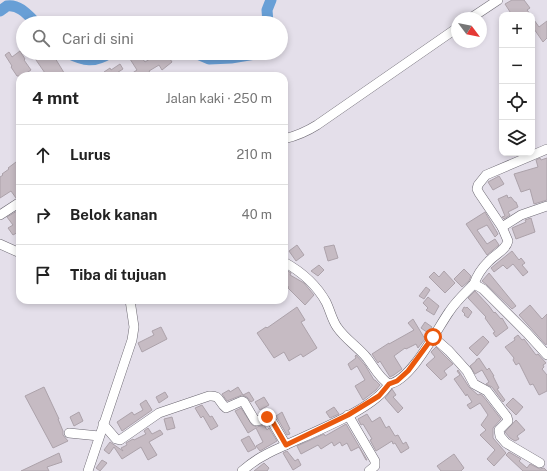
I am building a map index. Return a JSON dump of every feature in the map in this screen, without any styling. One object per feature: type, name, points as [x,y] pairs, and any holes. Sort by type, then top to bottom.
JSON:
[{"type":"street","points":[[480,12],[498,0]]},
{"type":"street","points":[[288,138],[294,137],[317,125],[451,32]]},
{"type":"street","points":[[242,471],[264,455],[348,415],[379,396],[389,384],[397,381],[408,371],[433,337],[450,310],[474,284],[482,269],[507,244],[508,238],[479,193],[477,189],[478,184],[486,175],[547,149]]},
{"type":"street","points":[[0,214],[16,204]]},
{"type":"street","points":[[502,227],[521,215],[547,206]]},
{"type":"street","points":[[0,244],[16,251]]},
{"type":"street","points":[[288,264],[301,272],[309,280],[326,302],[332,319],[341,333],[363,353],[378,374],[389,384]]},
{"type":"street","points":[[474,284],[483,289],[527,333],[547,356]]},
{"type":"street","points":[[88,471],[133,333],[130,304]]},
{"type":"street","points":[[433,337],[464,367],[474,384],[487,391],[507,417],[508,421],[499,430],[503,440],[540,463]]},
{"type":"street","points":[[103,424],[116,440],[120,440],[159,413],[209,396],[214,396],[218,398],[226,408],[242,401],[244,402],[256,421],[270,418],[286,445]]},
{"type":"street","points":[[348,415],[375,461],[375,466],[369,471]]},
{"type":"street","points":[[69,433],[99,436]]},
{"type":"building","points":[[512,0],[524,0],[530,8],[527,10],[529,12],[510,12],[505,4]]},
{"type":"building","points":[[535,21],[539,27],[547,21],[547,38],[543,42],[535,30]]},
{"type":"building","points":[[9,52],[12,57],[16,54],[16,60],[24,60],[31,70],[28,72],[16,72],[16,74],[5,55]]},
{"type":"building","points":[[36,60],[56,60],[64,72],[44,72]]},
{"type":"building","points":[[131,60],[143,60],[145,62],[148,60],[171,60],[172,62],[162,70],[159,65],[150,72],[134,72],[137,70]]},
{"type":"building","points":[[120,64],[123,69],[118,72],[104,72],[110,68],[111,70]]},
{"type":"building","points":[[540,158],[541,160],[547,158],[547,200],[534,204],[530,189],[521,192],[514,174],[538,167],[536,160]]},
{"type":"building","points":[[16,162],[16,198],[11,191],[0,198],[0,177],[9,169],[8,168]]},
{"type":"building","points":[[499,176],[504,184],[493,190],[488,182]]},
{"type":"building","points":[[507,195],[508,198],[511,197],[516,202],[518,207],[508,212],[510,215],[504,219],[502,217],[505,216],[498,199]]},
{"type":"building","points":[[16,212],[16,233],[13,235],[8,228],[13,225],[7,217]]},
{"type":"building","points":[[485,212],[498,234],[495,237],[487,225],[477,230],[487,244],[495,239],[499,245],[487,255],[466,224]]},
{"type":"building","points":[[531,218],[535,232],[516,239],[512,228],[526,222],[525,220]]},
{"type":"building","points":[[297,245],[304,255],[296,261],[289,251]]},
{"type":"building","points":[[334,245],[338,258],[328,261],[324,247]]},
{"type":"building","points":[[512,251],[519,260],[521,258],[525,263],[522,265],[528,272],[523,276],[513,264],[507,269],[503,265],[494,272],[491,268]]},
{"type":"building","points":[[319,265],[324,270],[318,276],[311,271]]},
{"type":"building","points":[[464,269],[471,276],[469,281],[462,287],[454,279]]},
{"type":"building","points":[[288,271],[291,273],[290,275],[304,283],[314,295],[305,305],[288,288]]},
{"type":"building","points":[[444,271],[455,283],[445,293],[429,277],[434,272],[439,277]]},
{"type":"building","points":[[489,273],[516,306],[512,309],[482,281]]},
{"type":"building","points":[[426,287],[430,290],[424,299],[419,296]]},
{"type":"building","points":[[475,291],[494,313],[495,312],[501,319],[502,318],[508,328],[496,337],[493,333],[495,332],[485,318],[486,317],[468,298]]},
{"type":"building","points":[[428,297],[439,306],[434,315],[426,310],[428,308],[423,303]]},
{"type":"building","points":[[530,305],[542,319],[547,314],[546,345],[519,315]]},
{"type":"building","points":[[297,307],[305,320],[301,322],[317,348],[303,357],[301,354],[289,361],[284,352],[274,358],[257,333],[266,327],[267,328]]},
{"type":"building","points":[[464,307],[467,307],[472,312],[468,318],[462,311]]},
{"type":"building","points":[[413,319],[425,339],[418,348],[416,344],[406,349],[405,348],[394,356],[402,369],[390,377],[380,361],[378,363],[372,354],[414,330],[408,323]]},
{"type":"building","points":[[425,322],[432,327],[428,333],[421,328]]},
{"type":"building","points":[[161,327],[167,339],[142,352],[138,343],[154,335],[152,331]]},
{"type":"building","points":[[518,335],[522,340],[524,339],[536,355],[538,354],[546,363],[543,365],[544,367],[542,369],[547,375],[547,391],[539,395],[533,384],[530,385],[519,363],[516,365],[513,360],[514,358],[505,347],[515,340],[514,338]]},
{"type":"building","points":[[483,336],[489,342],[477,356],[469,348]]},
{"type":"building","points":[[436,347],[453,364],[444,371],[447,375],[441,380],[426,365],[435,357],[431,352]]},
{"type":"building","points":[[356,355],[365,365],[374,380],[380,385],[363,400],[355,386],[365,380],[357,366],[351,370],[348,364],[356,358]]},
{"type":"building","points":[[479,358],[487,370],[489,368],[494,376],[499,388],[497,389],[505,400],[503,402],[492,387],[486,384],[489,382],[482,370],[475,374],[470,366]]},
{"type":"building","points":[[458,370],[469,387],[478,395],[480,394],[483,396],[501,419],[493,428],[493,438],[506,453],[494,466],[487,459],[495,450],[480,435],[486,430],[481,425],[488,415],[480,403],[470,409],[467,405],[472,402],[454,379],[460,375],[457,371]]},
{"type":"building","points":[[44,387],[59,419],[63,435],[68,441],[53,448],[25,396]]},
{"type":"building","points":[[238,387],[243,395],[249,392],[254,400],[251,402],[247,397],[242,395],[227,401],[222,394],[229,390],[230,392]]},
{"type":"building","points":[[392,389],[396,395],[393,397],[403,408],[398,413],[385,398]]},
{"type":"building","points":[[165,392],[168,397],[159,403],[156,397]]},
{"type":"building","points":[[264,397],[269,405],[260,410],[255,402]]},
{"type":"building","points":[[513,398],[523,407],[516,415],[506,405]]},
{"type":"building","points":[[146,400],[152,410],[122,431],[117,422],[132,412],[134,415],[143,410],[140,404]]},
{"type":"building","points":[[202,405],[210,417],[212,416],[218,426],[211,430],[203,416],[201,418],[195,408]]},
{"type":"building","points":[[334,407],[339,414],[330,418],[326,412]]},
{"type":"building","points":[[241,408],[252,425],[257,427],[264,425],[267,430],[269,428],[277,441],[260,451],[256,446],[263,442],[256,428],[248,433],[235,411]]},
{"type":"building","points":[[79,412],[83,421],[74,426],[70,417]]},
{"type":"building","points":[[282,412],[290,429],[288,430],[290,434],[287,435],[276,416]]},
{"type":"building","points":[[367,414],[372,422],[380,417],[386,428],[389,426],[395,436],[398,435],[403,444],[406,442],[409,448],[401,453],[392,441],[376,451],[370,440],[372,439],[363,424],[361,425],[358,419]]},
{"type":"building","points":[[172,417],[175,428],[167,430],[164,419]]},
{"type":"building","points":[[516,420],[525,430],[517,436],[519,439],[515,441],[505,432]]},
{"type":"building","points":[[346,424],[367,460],[359,447],[351,451],[347,443],[342,446],[340,442],[334,446],[332,442],[321,449],[318,445],[301,454],[297,446],[324,434],[325,436]]},
{"type":"building","points":[[148,428],[152,434],[160,430],[163,434],[149,442],[157,455],[148,460],[141,447],[122,459],[114,447],[109,454],[104,450],[110,442],[123,451],[121,448],[127,445],[126,443],[146,434],[144,431]]},
{"type":"building","points":[[249,436],[256,448],[248,452],[241,440]]},
{"type":"building","points":[[287,451],[295,461],[298,459],[301,465],[293,470],[283,453]]},
{"type":"building","points":[[509,452],[521,459],[519,461],[527,468],[530,464],[540,469],[544,468],[547,471],[523,471],[506,455]]},
{"type":"building","points":[[59,453],[62,462],[47,467],[49,471],[21,471]]},
{"type":"building","points":[[454,454],[464,468],[461,471],[441,471],[437,466]]},
{"type":"building","points":[[102,460],[107,463],[100,471],[96,468]]},
{"type":"building","points":[[264,463],[269,468],[267,471],[254,471]]},
{"type":"waterway","points":[[267,16],[267,10],[271,0]]},
{"type":"waterway","points":[[0,11],[7,6],[11,6],[19,8],[29,16]]},
{"type":"waterway","points":[[89,60],[94,60]]},
{"type":"route","points":[[267,417],[271,419],[286,445],[328,426],[379,396],[389,384],[402,377],[416,362],[433,337]]}]
